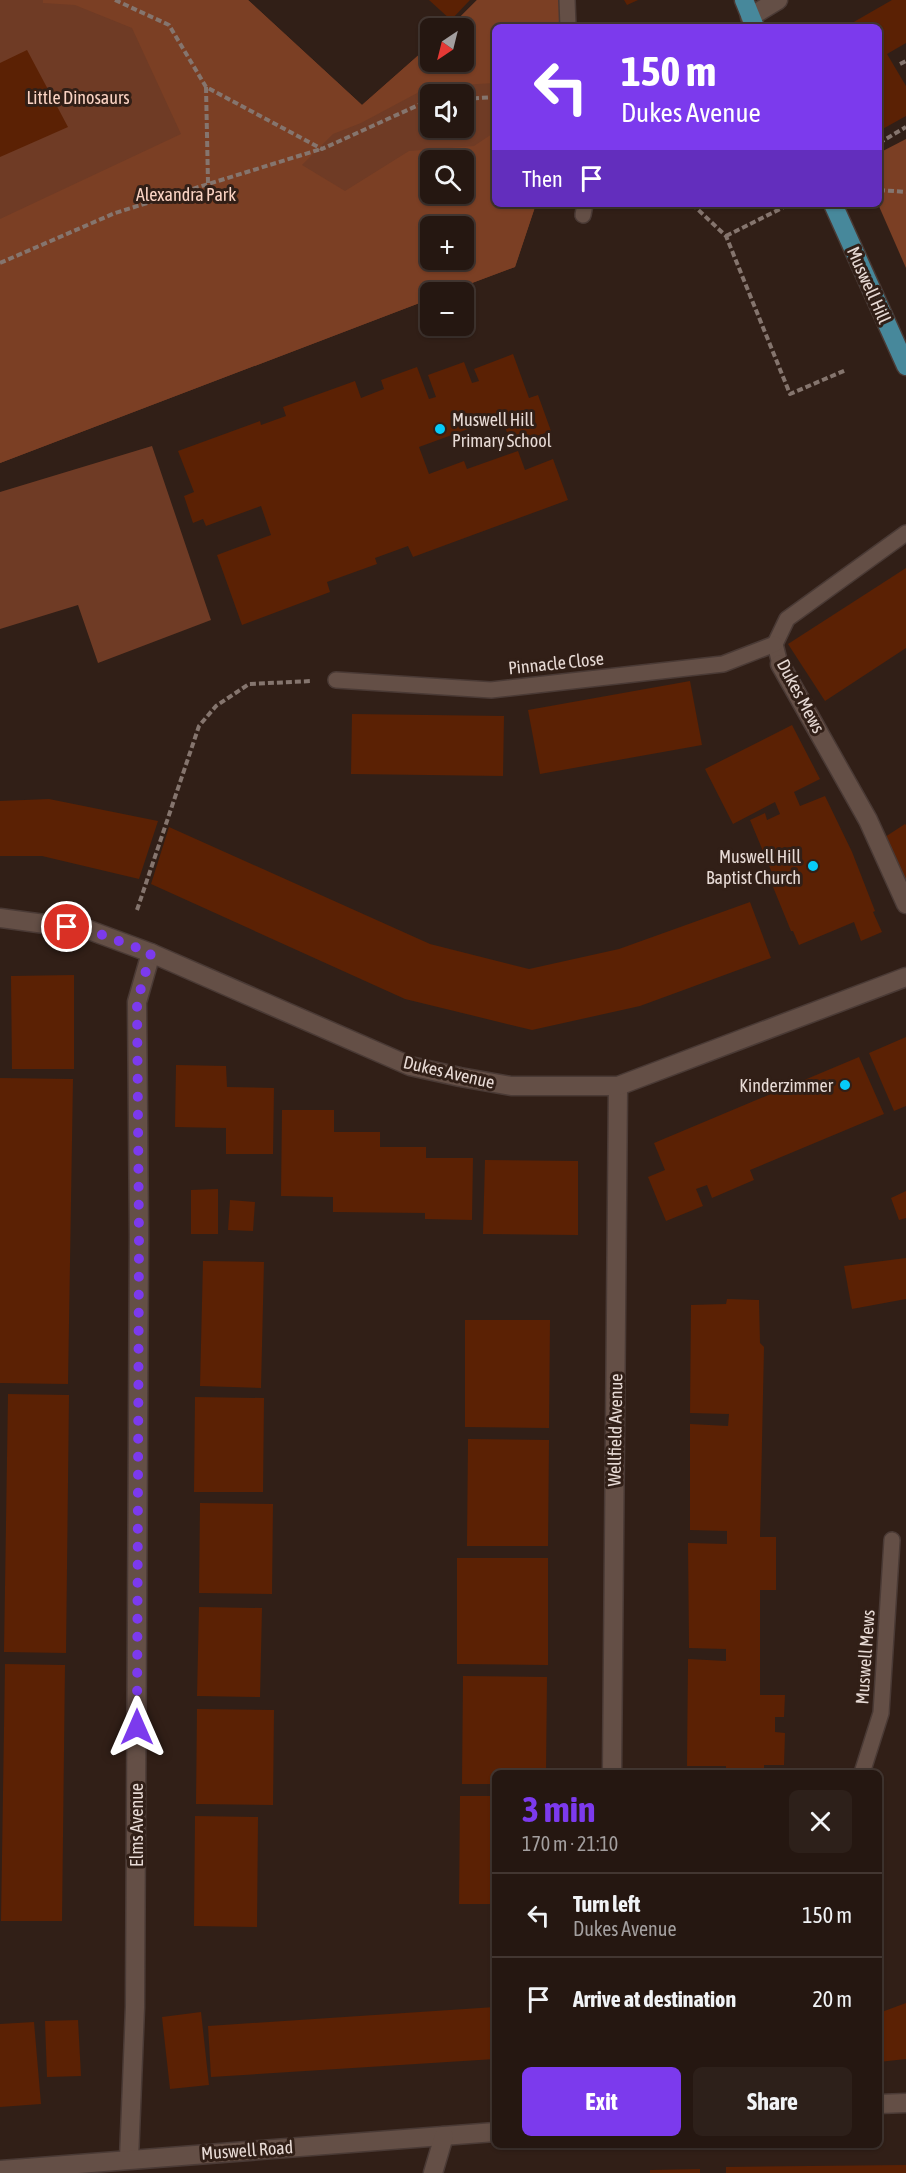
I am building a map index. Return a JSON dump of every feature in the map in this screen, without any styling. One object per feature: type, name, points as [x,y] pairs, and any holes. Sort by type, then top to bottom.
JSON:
[{"type":"main road","name":"Muswell Hill","points":[[834,207],[906,366]]},
{"type":"street","points":[[749,15],[778,0]]},
{"type":"street","name":"Dukes Mews","points":[[780,664],[868,820],[906,904]]},
{"type":"street","name":"Dukes Avenue","points":[[0,918],[89,930],[151,953],[410,1066],[511,1086],[618,1086],[906,977]]},
{"type":"street","name":"Elms Avenue","points":[[129,2159],[136,1995],[139,1236],[137,1002],[151,953]]},
{"type":"street","name":"Wellfield Avenue","points":[[612,1770],[618,1086]]},
{"type":"street","points":[[882,2104],[906,2103]]},
{"type":"street","name":"Muswell Road","points":[[0,2170],[492,2132]]},
{"type":"street","points":[[433,2173],[444,2136]]},
{"type":"lane","points":[[567,0],[568,24]]},
{"type":"lane","name":"Dukes Mews","points":[[780,664],[775,644],[787,619],[906,533]]},
{"type":"lane","name":"Pinnacle Close","points":[[336,680],[491,690],[723,664],[775,644]]},
{"type":"lane","name":"Muswell Mews","points":[[863,1770],[881,1713],[892,1540]]},
{"type":"path","points":[[115,0],[169,25],[206,87],[208,183]]},
{"type":"path","points":[[900,64],[906,61]]},
{"type":"path","points":[[206,87],[322,149]]},
{"type":"path","points":[[474,98],[492,97]]},
{"type":"path","points":[[0,263],[116,213],[322,149],[420,104]]},
{"type":"path","points":[[882,141],[906,127]]},
{"type":"path","points":[[882,190],[906,192]]},
{"type":"path","points":[[695,207],[726,236],[790,394],[846,370]]},
{"type":"path","points":[[726,236],[784,207]]},
{"type":"path","points":[[137,910],[199,726],[216,706],[249,684],[336,680]]},
{"type":"green space","name":"Alexandra Park","points":[[0,0],[248,0],[362,105],[420,54],[420,72],[474,72],[474,18],[459,18],[477,0],[565,24],[492,24],[492,207],[535,207],[515,267],[474,282],[420,282],[420,303],[0,463]]},
{"type":"green space","name":"Alexandra Park","points":[[43,0],[248,0],[362,105],[420,54],[420,72],[474,72],[474,18],[459,18],[477,0],[569,0],[575,24],[492,24],[492,83],[420,84],[420,92],[361,123],[333,134],[302,165],[345,191],[409,151],[420,150],[420,204],[474,204],[474,150],[422,150],[474,146],[492,134],[492,207],[535,207],[515,267],[474,282],[420,282],[420,303],[0,463],[0,219],[181,134],[132,28],[75,5],[43,3]]},
{"type":"green space","points":[[906,139],[906,268],[879,207],[882,207],[882,151]]},
{"type":"green space","points":[[152,446],[211,620],[98,663],[78,605],[0,629],[0,492]]},
{"type":"building","points":[[429,0],[470,0],[453,18],[449,18]]},
{"type":"building","points":[[624,0],[638,0],[627,5]]},
{"type":"building","points":[[892,0],[906,0],[906,43],[887,54],[906,86],[906,116],[882,129],[882,24],[850,24]]},
{"type":"building","points":[[27,50],[68,127],[0,157],[0,63]]},
{"type":"building","points":[[513,354],[529,398],[538,395],[551,431],[512,445],[501,417],[419,447],[429,474],[464,461],[467,469],[518,451],[525,470],[553,459],[568,500],[413,557],[408,546],[375,558],[377,564],[327,582],[330,592],[242,625],[217,555],[271,535],[261,506],[206,526],[203,519],[193,523],[184,496],[194,492],[178,451],[260,421],[261,425],[286,416],[283,407],[355,381],[361,398],[384,389],[381,380],[417,367],[429,399],[436,397],[428,375],[464,362],[472,383],[479,381],[474,369]]},
{"type":"building","points":[[906,568],[906,648],[825,701],[788,644]]},
{"type":"building","points":[[690,681],[702,745],[540,774],[528,710]]},
{"type":"building","points":[[352,714],[504,716],[503,776],[351,774]]},
{"type":"building","name":"Muswell Hill Baptist Church","points":[[792,725],[820,779],[794,792],[800,806],[825,796],[852,852],[882,932],[861,941],[854,922],[799,945],[771,882],[775,880],[750,820],[765,813],[767,820],[780,814],[775,802],[733,824],[705,769]]},
{"type":"building","points":[[49,799],[158,821],[139,879],[42,856],[0,856],[0,801]]},
{"type":"building","points":[[906,825],[906,884],[885,837]]},
{"type":"building","points":[[169,827],[430,944],[529,969],[619,949],[750,902],[771,958],[640,1006],[532,1030],[405,999],[151,884]]},
{"type":"building","points":[[74,975],[74,1069],[12,1069],[11,976]]},
{"type":"building","points":[[906,1037],[906,1106],[894,1111],[869,1053]]},
{"type":"building","points":[[859,1057],[884,1114],[750,1170],[754,1180],[712,1198],[707,1185],[696,1189],[703,1206],[666,1221],[648,1177],[665,1170],[654,1143]]},
{"type":"building","points":[[176,1065],[226,1066],[227,1087],[274,1088],[273,1154],[226,1154],[226,1128],[175,1127]]},
{"type":"building","points":[[0,1078],[73,1079],[68,1384],[0,1383]]},
{"type":"building","points":[[282,1110],[334,1110],[334,1132],[380,1132],[380,1147],[426,1147],[426,1158],[473,1158],[472,1220],[425,1219],[425,1213],[333,1212],[333,1197],[281,1196]]},
{"type":"building","points":[[485,1160],[578,1161],[578,1235],[483,1234]]},
{"type":"building","points":[[218,1189],[218,1234],[191,1234],[191,1190]]},
{"type":"building","points":[[906,1191],[906,1218],[899,1220],[891,1198]]},
{"type":"building","points":[[230,1200],[255,1202],[253,1231],[228,1230]]},
{"type":"building","points":[[906,1258],[906,1299],[852,1309],[844,1266]]},
{"type":"building","points":[[203,1261],[264,1262],[261,1388],[200,1386]]},
{"type":"building","points":[[727,1299],[759,1300],[760,1343],[764,1347],[760,1537],[776,1537],[776,1590],[760,1590],[760,1695],[785,1695],[784,1717],[775,1717],[775,1732],[785,1733],[784,1765],[764,1765],[764,1770],[726,1770],[726,1766],[687,1766],[688,1659],[726,1661],[726,1649],[689,1648],[688,1543],[727,1544],[727,1531],[690,1530],[690,1424],[728,1426],[729,1414],[690,1413],[691,1305],[726,1304]]},
{"type":"building","points":[[465,1320],[550,1320],[549,1428],[465,1427]]},
{"type":"building","points":[[8,1394],[69,1395],[66,1653],[4,1652]]},
{"type":"building","points":[[195,1397],[264,1398],[263,1492],[194,1492]]},
{"type":"building","points":[[468,1439],[549,1440],[548,1546],[467,1546]]},
{"type":"building","points":[[200,1503],[273,1504],[272,1594],[199,1593]]},
{"type":"building","points":[[457,1558],[548,1558],[548,1665],[457,1664]]},
{"type":"building","points":[[199,1607],[262,1608],[260,1697],[197,1696]]},
{"type":"building","points":[[5,1664],[65,1665],[62,1921],[1,1921]]},
{"type":"building","points":[[463,1676],[547,1677],[546,1770],[492,1770],[492,1784],[462,1784]]},
{"type":"building","points":[[197,1709],[274,1710],[273,1805],[196,1804]]},
{"type":"building","points":[[460,1796],[492,1796],[492,1904],[459,1904]]},
{"type":"building","points":[[195,1816],[258,1817],[257,1927],[194,1926]]},
{"type":"building","points":[[906,2003],[906,2059],[882,2062],[882,2012]]},
{"type":"building","points":[[492,2007],[492,2059],[211,2077],[208,2026]]},
{"type":"building","points":[[201,2012],[209,2085],[170,2089],[162,2017]]},
{"type":"building","points":[[78,2020],[81,2076],[47,2077],[45,2021]]},
{"type":"building","points":[[34,2022],[41,2104],[0,2107],[0,2024]]},
{"type":"building","points":[[906,2165],[906,2173],[726,2173],[726,2167]]},
{"type":"building","points":[[700,2169],[700,2173],[650,2173],[650,2170]]},
{"type":"place","name":"Muswell Hill Primary School","points":[[440,429]]},
{"type":"place","name":"Muswell Hill Baptist Church","points":[[813,866]]},
{"type":"place","name":"Kinderzimmer","points":[[845,1085]]},
{"type":"route","points":[[67,927],[89,930],[151,953],[137,1002],[139,1236],[137,1727]]},
{"type":"park label","name":"Little Dinosaurs","points":[[78,97]]}]
